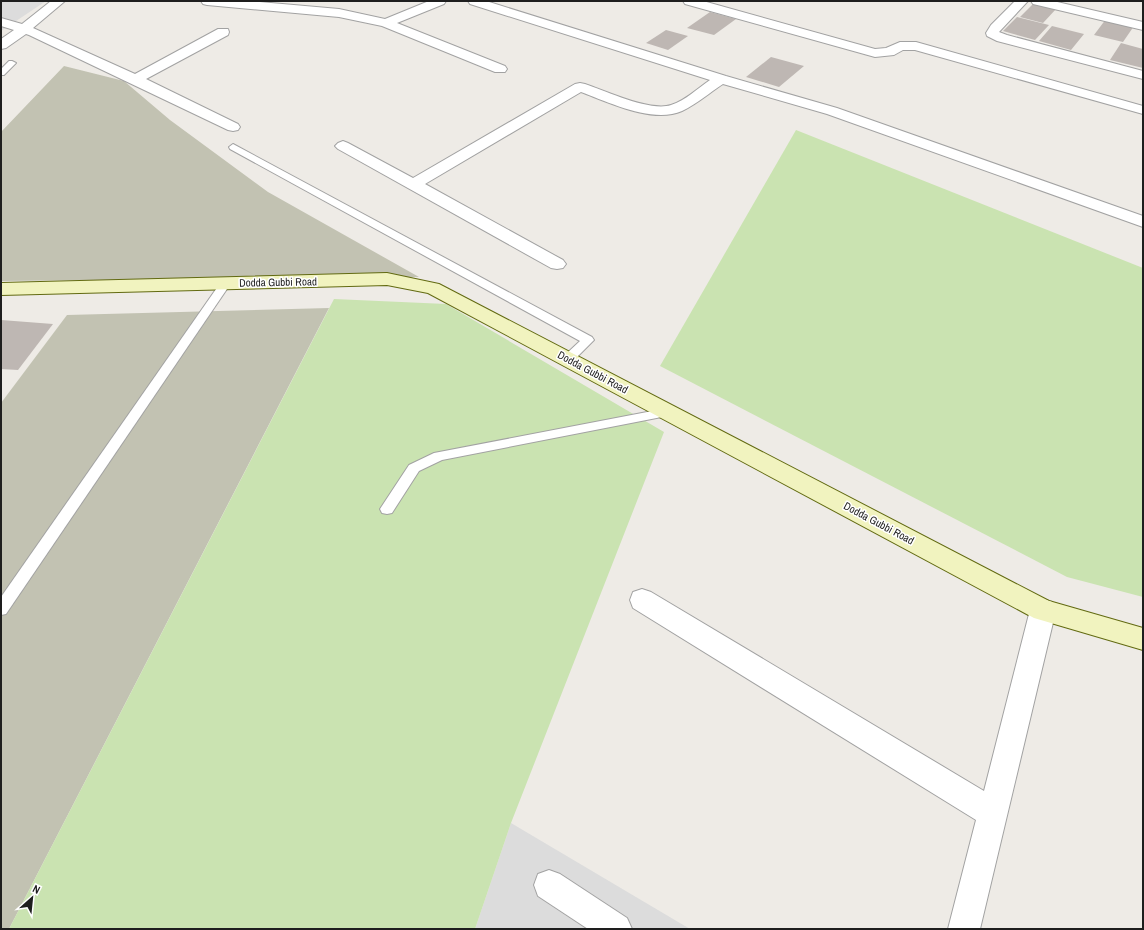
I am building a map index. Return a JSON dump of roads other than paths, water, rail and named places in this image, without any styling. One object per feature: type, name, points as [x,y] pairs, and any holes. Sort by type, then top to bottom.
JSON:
[{"type":"street","points":[[1,45],[59,1]]},
{"type":"street","points":[[207,1],[339,12],[386,23],[500,69]]},
{"type":"street","points":[[386,23],[440,1]]},
{"type":"street","points":[[474,1],[832,111],[1143,222]]},
{"type":"street","points":[[689,1],[875,54],[889,52],[900,46],[916,46],[1143,110]]},
{"type":"street","points":[[1022,1],[995,28],[992,33],[1002,38],[1143,76]]},
{"type":"street","points":[[1037,1],[1143,26]]},
{"type":"street","points":[[1,22],[24,29],[135,79],[233,127]]},
{"type":"street","points":[[135,79],[223,32]]},
{"type":"street","points":[[414,184],[580,87],[647,110],[662,112],[675,109],[721,78]]},
{"type":"street","points":[[344,146],[557,264]]},
{"type":"street","name":"Dodda Gubbi Road","points":[[1,289],[387,280],[433,288],[1043,610],[1143,639]]},
{"type":"street","points":[[642,600],[993,813]]},
{"type":"street","points":[[964,929],[1043,610]]},
{"type":"street","points":[[548,885],[616,929]]},
{"type":"lane","points":[[1,73],[12,63]]},
{"type":"lane","points":[[233,147],[588,340],[568,359]]},
{"type":"lane","points":[[1,609],[225,284]]},
{"type":"lane","points":[[387,508],[414,468],[439,456],[668,412]]}]
